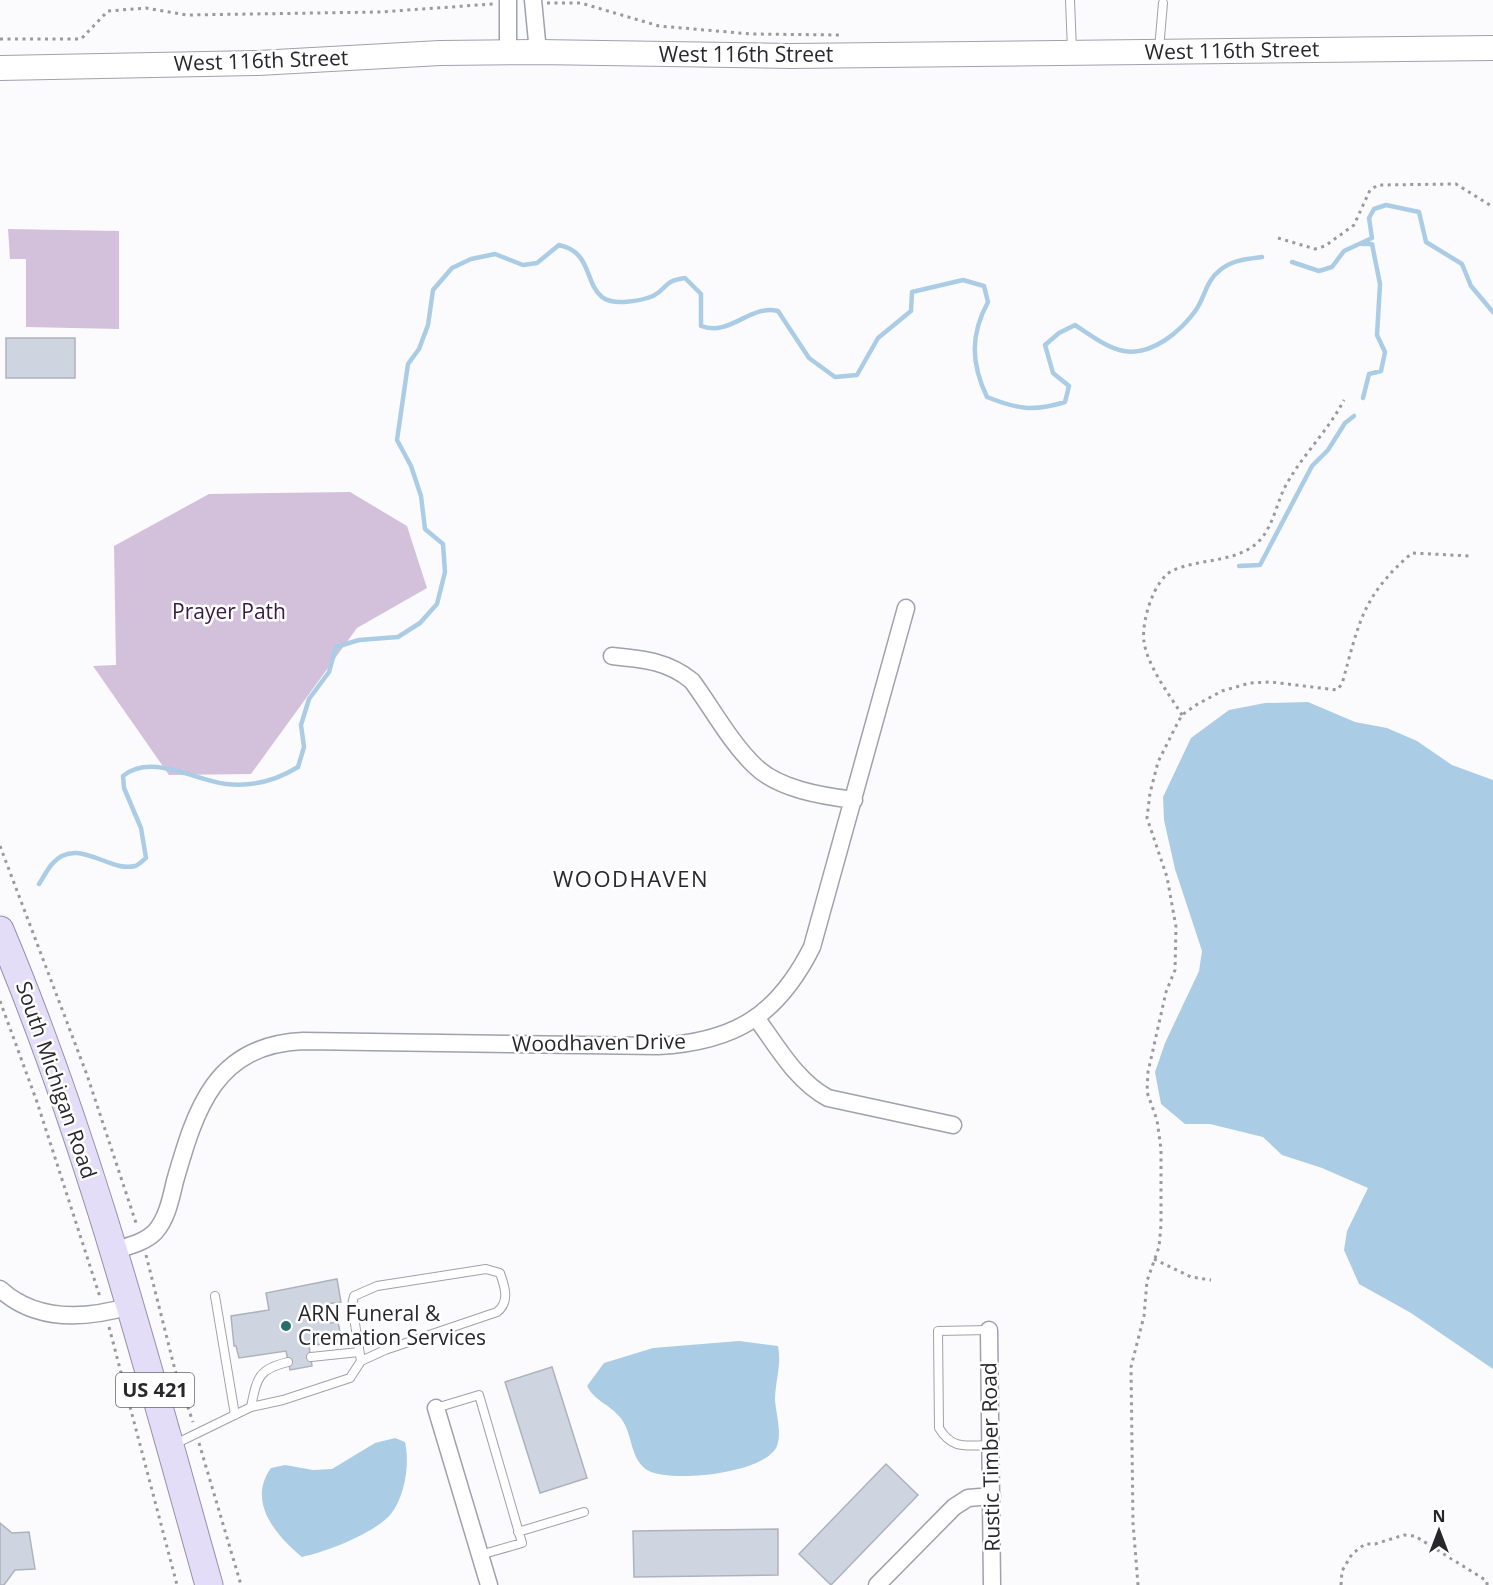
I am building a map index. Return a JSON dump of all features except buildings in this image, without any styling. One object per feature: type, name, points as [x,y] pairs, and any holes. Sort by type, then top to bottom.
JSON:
[{"type":"main road","name":"West 116th Street","points":[[0,68],[258,63],[508,52],[755,56],[1493,48]]},
{"type":"main road","name":"South Michigan Road","points":[[0,930],[29,1000],[113,1251]]},
{"type":"main road","name":"US 421","points":[[113,1251],[117,1309],[170,1447],[209,1585]]},
{"type":"street","points":[[508,2],[508,52]]},
{"type":"street","points":[[534,2],[538,52]]},
{"type":"street","name":"Woodhaven Drive","points":[[113,1251],[142,1241],[158,1228],[168,1208],[197,1111],[208,1092],[233,1066],[268,1046],[303,1041],[658,1047],[682,1045],[718,1037],[757,1019],[786,990],[812,947],[906,608]]},
{"type":"street","points":[[612,656],[662,662],[684,674],[693,681],[745,755],[763,773],[793,787],[854,800]]},
{"type":"street","points":[[757,1019],[798,1074],[819,1094],[828,1098],[953,1125]]},
{"type":"street","points":[[0,1289],[11,1299],[58,1316],[117,1309]]},
{"type":"street","name":"Rustic Timber Road","points":[[989,1330],[992,1585]]},
{"type":"street","points":[[436,1408],[489,1585]]},
{"type":"street","points":[[877,1585],[954,1507],[968,1498],[992,1496]]},
{"type":"lane","points":[[1070,0],[1072,53]]},
{"type":"lane","points":[[1158,52],[1163,3]]},
{"type":"lane","points":[[170,1447],[251,1407],[283,1400],[350,1378],[360,1357],[352,1305],[354,1296],[362,1291],[377,1286],[486,1269],[500,1273],[506,1299],[504,1306],[497,1312],[360,1357],[311,1357]]},
{"type":"lane","points":[[215,1296],[234,1415]]},
{"type":"lane","points":[[989,1330],[938,1331],[939,1428],[945,1437],[957,1446],[992,1445]]},
{"type":"lane","points":[[251,1407],[256,1381],[261,1373],[271,1366],[288,1362]]},
{"type":"lane","points":[[436,1408],[479,1395],[522,1543],[480,1555]]},
{"type":"lane","points":[[518,1532],[584,1512]]},
{"type":"path","points":[[0,39],[81,39],[108,10],[146,8],[187,15],[380,12],[508,2]]},
{"type":"path","points":[[534,2],[581,3],[659,26],[751,33],[844,35]]},
{"type":"path","points":[[1278,238],[1315,249],[1325,246],[1354,225],[1370,190],[1377,185],[1456,184],[1493,207]]},
{"type":"path","points":[[1182,715],[1168,692],[1144,641],[1153,595],[1160,582],[1172,570],[1224,558],[1247,550],[1260,540],[1294,473],[1332,423],[1344,400]]},
{"type":"path","points":[[1138,1585],[1134,1534],[1131,1367],[1144,1316],[1147,1281],[1159,1247],[1161,1225],[1161,1149],[1157,1120],[1147,1092],[1148,1072],[1166,992],[1175,970],[1176,927],[1167,878],[1147,818],[1150,793],[1158,762],[1182,715],[1222,691],[1250,683],[1271,682],[1328,691],[1337,690],[1342,684],[1360,618],[1373,593],[1391,571],[1412,553],[1470,556]]},
{"type":"path","points":[[0,846],[87,1075],[142,1241],[172,1360],[197,1433],[241,1585]]},
{"type":"path","points":[[0,1001],[117,1309],[177,1585]]},
{"type":"path","points":[[1154,1259],[1191,1277],[1211,1280]]},
{"type":"path","points":[[1341,1585],[1342,1571],[1352,1554],[1365,1544],[1375,1544],[1404,1535],[1416,1536],[1477,1574],[1487,1581],[1487,1585]]},
{"type":"green space","points":[[8,229],[119,231],[119,329],[26,327],[26,259],[10,259]]},
{"type":"green space","name":"Prayer Path","points":[[350,492],[407,526],[427,588],[357,628],[251,774],[169,775],[93,666],[116,665],[114,546],[209,494]]},
{"type":"water","points":[[1308,702],[1355,722],[1387,728],[1417,741],[1452,765],[1493,780],[1493,1369],[1411,1313],[1359,1284],[1344,1250],[1347,1231],[1368,1188],[1322,1168],[1282,1155],[1263,1137],[1210,1124],[1185,1124],[1161,1104],[1155,1072],[1165,1043],[1199,971],[1202,951],[1175,869],[1164,820],[1163,797],[1191,738],[1229,710],[1265,703]]},
{"type":"water","points":[[739,1341],[778,1346],[775,1400],[779,1435],[777,1446],[769,1455],[756,1463],[738,1469],[678,1476],[649,1471],[638,1461],[622,1420],[594,1396],[587,1386],[604,1363],[653,1348]]},
{"type":"water","points":[[395,1438],[405,1442],[407,1460],[403,1489],[391,1514],[374,1528],[350,1541],[302,1557],[282,1538],[267,1517],[262,1493],[264,1480],[271,1468],[285,1465],[313,1470],[332,1469],[375,1443]]},
{"type":"waterway","points":[[1292,262],[1319,271],[1332,267],[1344,251],[1372,238],[1369,218],[1374,209],[1386,205],[1419,212],[1426,242],[1462,264],[1471,286],[1493,312]]},
{"type":"waterway","points":[[1362,244],[1372,244],[1380,284],[1377,335],[1385,352],[1381,371],[1369,374],[1363,398]]},
{"type":"waterway","points":[[39,884],[52,864],[62,856],[72,853],[125,867],[136,865],[146,858],[141,828],[124,788],[123,776],[134,770],[159,767],[214,782],[236,785],[264,782],[298,767],[304,747],[301,725],[309,699],[329,672],[336,647],[359,640],[398,637],[420,623],[437,604],[445,572],[443,544],[425,529],[421,496],[411,466],[397,440],[408,364],[419,349],[428,325],[433,290],[452,268],[471,259],[495,254],[523,265],[537,263],[559,245],[577,254],[596,291],[607,300],[627,302],[648,298],[669,283],[685,278],[701,294],[701,326],[721,327],[758,312],[778,311],[809,358],[835,377],[857,375],[878,338],[911,311],[912,292],[963,280],[984,286],[988,302],[978,326],[975,349],[978,372],[987,397],[1007,404],[1034,408],[1065,402],[1069,386],[1053,373],[1045,345],[1059,333],[1075,325],[1111,347],[1135,352],[1145,350],[1165,340],[1182,326],[1196,310],[1211,279],[1224,267],[1239,261],[1262,257]]},
{"type":"waterway","points":[[1239,566],[1260,565],[1312,466],[1328,450],[1345,423],[1354,416]]},
{"type":"place","name":"ARN Funeral & Cremation Services","points":[[286,1326]]},
{"type":"district","name":"WOODHAVEN","points":[[631,879]]}]
